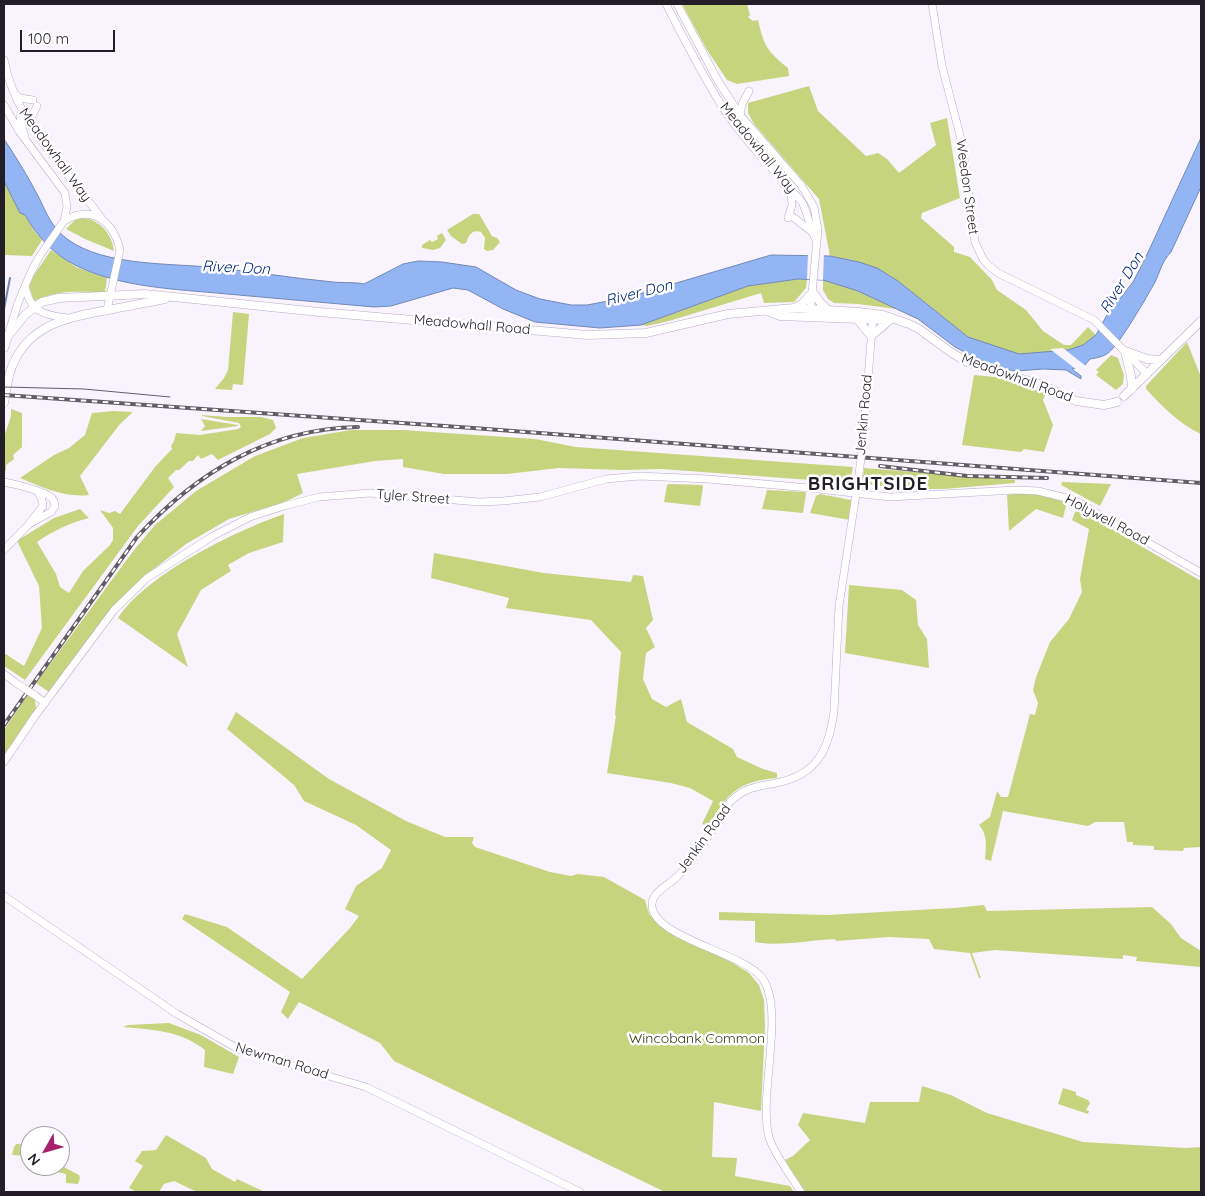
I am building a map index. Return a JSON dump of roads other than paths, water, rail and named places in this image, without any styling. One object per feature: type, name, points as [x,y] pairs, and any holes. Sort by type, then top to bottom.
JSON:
[{"type":"main road","points":[[794,308],[802,304],[814,288]]},
{"type":"main road","points":[[814,288],[819,301],[828,310]]},
{"type":"main road","name":"Meadowhall Road","points":[[4,348],[8,336],[25,315],[42,302],[59,298],[144,294],[588,335],[646,333],[728,314],[794,308],[811,313],[857,318],[872,316]]},
{"type":"main road","name":"Meadowhall Road","points":[[4,403],[10,373],[16,358],[40,331],[67,318],[174,297]]},
{"type":"main road","name":"Meadowhall Road","points":[[767,310],[780,316],[828,310],[893,320],[919,329],[969,363],[1043,386],[1076,400],[1104,405],[1121,399],[1201,321]]},
{"type":"main road","points":[[857,318],[871,336],[893,320]]},
{"type":"main road","points":[[1122,349],[1147,360],[1161,360]]},
{"type":"main road","points":[[1122,349],[1131,376],[1132,388]]},
{"type":"street","name":"Meadowhall Way","points":[[666,4],[727,114],[747,140],[802,202],[816,240]]},
{"type":"street","name":"Meadowhall Way","points":[[678,4],[740,115],[808,195],[814,208],[818,230],[811,313]]},
{"type":"street","name":"Weedon Street","points":[[932,4],[942,66],[962,143],[973,232],[978,250],[988,265],[998,273],[1094,320],[1148,374]]},
{"type":"street","name":"Meadowhall Way","points":[[4,62],[13,92],[22,111],[114,234],[120,250],[107,310]]},
{"type":"street","points":[[740,115],[744,99],[749,91]]},
{"type":"street","points":[[13,92],[20,98],[35,103],[32,116],[33,128]]},
{"type":"street","points":[[720,102],[729,97]]},
{"type":"street","name":"Meadowhall Way","points":[[4,105],[26,140],[65,193],[68,207],[64,221]]},
{"type":"street","points":[[4,105],[9,109],[22,111],[20,122],[26,140]]},
{"type":"street","points":[[791,189],[792,205],[790,217],[812,232]]},
{"type":"street","name":"Meadowhall Way","points":[[64,221],[73,215],[88,213],[102,219]]},
{"type":"street","points":[[34,307],[26,293],[25,286],[39,256],[64,221]]},
{"type":"street","name":"Meadowhall Road","points":[[8,336],[25,286]]},
{"type":"street","name":"Meadowhall Road","points":[[34,307],[44,314],[67,318]]},
{"type":"street","name":"Jenkin Road","points":[[801,1192],[769,1137],[767,1102],[771,1008],[763,979],[752,968],[704,947],[668,927],[655,915],[652,904],[653,898],[658,892],[684,870],[730,802],[750,788],[778,783],[806,772],[815,764],[827,743],[834,711],[839,606],[858,481],[872,316]]},
{"type":"street","name":"Tyler Street","points":[[4,762],[114,610],[147,578],[213,536],[267,511],[304,500],[370,494],[479,502],[503,501],[540,497],[606,480],[639,476],[708,479],[856,494]]},
{"type":"street","points":[[5,481],[50,496],[55,503],[51,512],[29,524]]},
{"type":"street","name":"Holywell Road","points":[[856,494],[905,497],[1015,490],[1049,493],[1074,500],[1201,573]]},
{"type":"street","points":[[4,550],[43,506],[38,492]]},
{"type":"street","points":[[4,674],[45,703]]},
{"type":"street","name":"Newman Road","points":[[4,896],[177,1014],[240,1050],[366,1087],[580,1192]]},
{"type":"water","points":[[1201,138],[1201,187],[1171,252],[1163,263],[1140,309],[1113,349],[1104,355],[1090,359],[1085,365],[1072,369],[1081,376],[1081,379],[1066,370],[1016,371],[996,367],[955,347],[918,319],[858,291],[823,280],[798,279],[748,286],[641,325],[600,328],[535,322],[503,309],[468,290],[453,288],[391,306],[374,307],[169,289],[130,283],[93,273],[60,256],[40,237],[25,215],[20,213],[4,181],[4,139],[56,229],[74,244],[91,252],[110,257],[130,261],[208,267],[364,284],[403,264],[418,261],[442,262],[476,267],[516,290],[540,299],[571,305],[587,305],[629,297],[771,255],[830,256],[877,268],[898,281],[968,337],[1019,354],[1068,350],[1083,345],[1096,335],[1107,315],[1133,282]]},
{"type":"waterway","points":[[4,309],[10,278]]},
{"type":"tram line","points":[[4,387],[84,389],[170,397]]},
{"type":"railway","points":[[4,395],[1201,483]]},
{"type":"railway","points":[[4,725],[137,537],[184,493],[236,458],[264,446],[294,436],[325,430],[358,427]]},
{"type":"railway","points":[[880,466],[967,476],[1047,478]]},
{"type":"district","name":"BRIGHTSIDE","points":[[868,484]]},
{"type":"water label","name":"River Don","points":[[236,268]]},
{"type":"water label","name":"River Don","points":[[1122,283]]},
{"type":"water label","name":"River Don","points":[[639,293]]},
{"type":"park label","name":"Wincobank Common","points":[[697,1039]]}]
